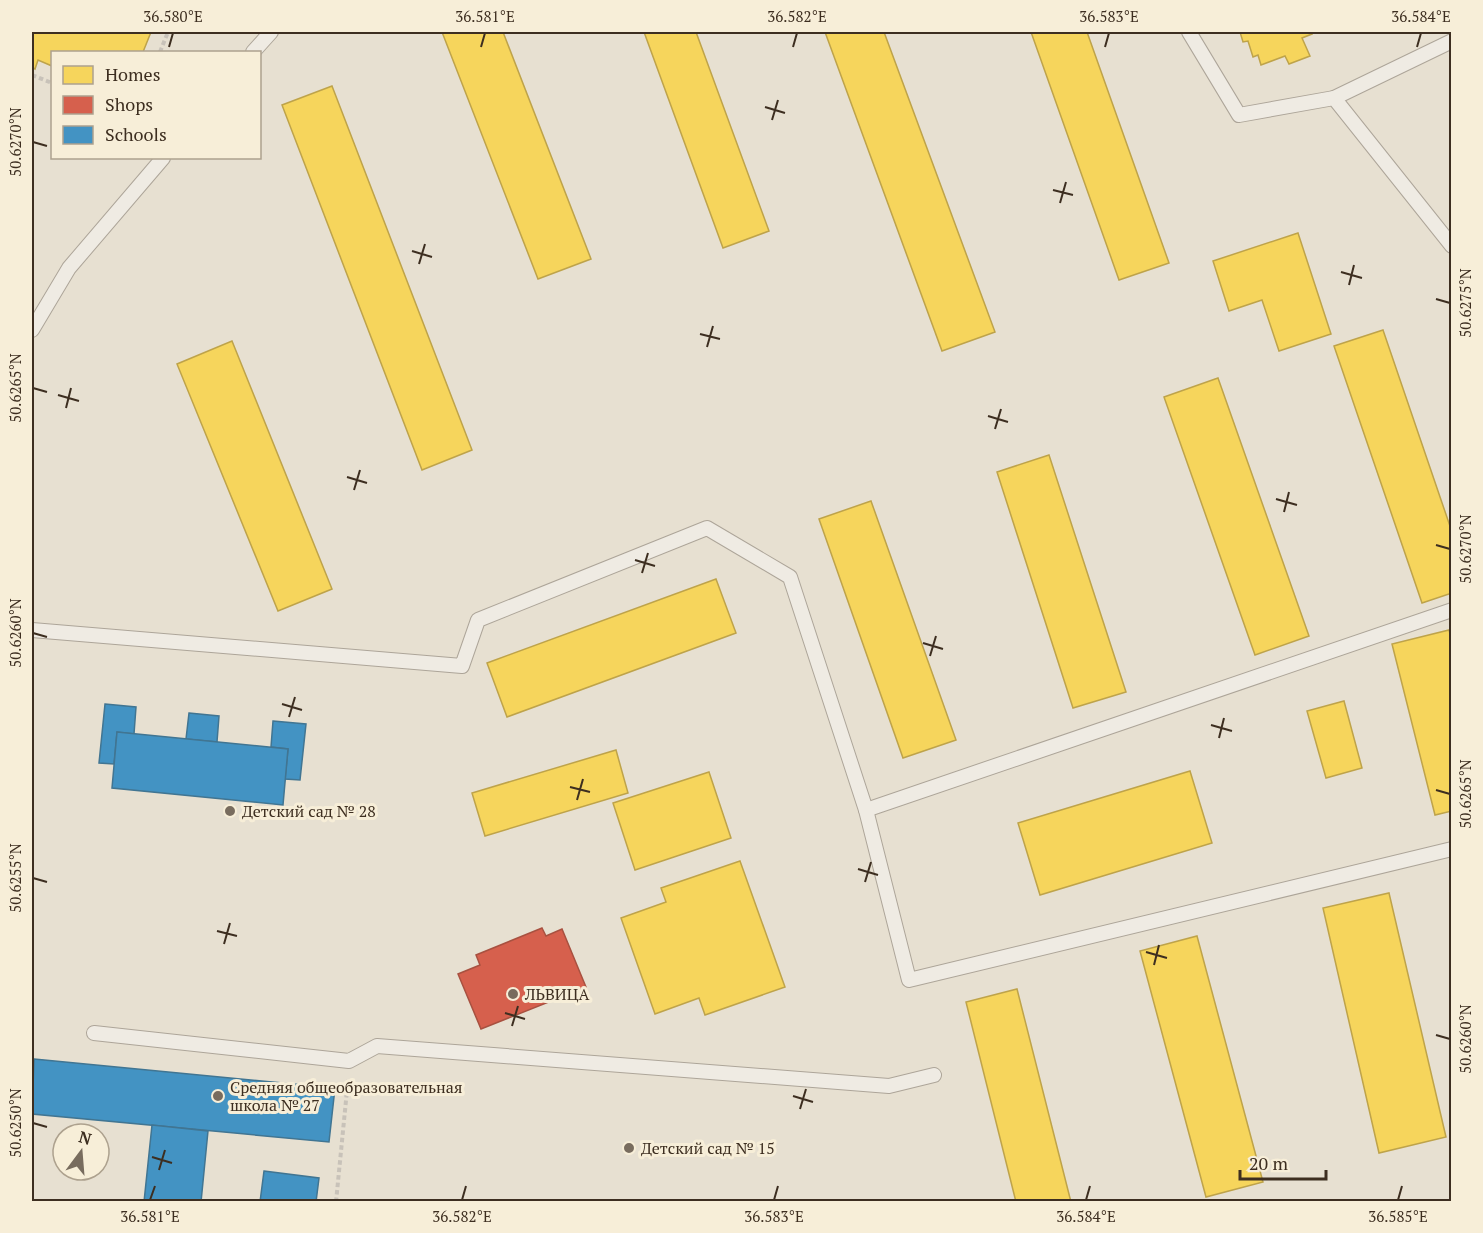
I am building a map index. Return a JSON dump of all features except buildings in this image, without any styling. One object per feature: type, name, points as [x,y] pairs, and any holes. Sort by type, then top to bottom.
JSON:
[{"type":"lane","points":[[254,51],[271,32]]},
{"type":"lane","points":[[1189,32],[1239,115],[1334,98],[1452,42]]},
{"type":"lane","points":[[1334,98],[1452,246]]},
{"type":"lane","points":[[32,330],[69,267],[162,159]]},
{"type":"lane","points":[[32,630],[462,666],[478,620],[707,528],[790,577],[866,810],[909,980],[1452,849]]},
{"type":"lane","points":[[866,810],[1452,610]]},
{"type":"lane","points":[[94,1033],[350,1061],[377,1046],[889,1086],[934,1075]]},
{"type":"path","points":[[160,51],[168,32]]},
{"type":"path","points":[[32,75],[51,83]]},
{"type":"path","points":[[336,1202],[350,1061]]},
{"type":"place","name":"Детский сад № 28","points":[[230,811]]},
{"type":"place","name":"ЛЬВИЦА","points":[[513,994]]},
{"type":"place","name":"Средняя общеобразовательная школа № 27","points":[[218,1096]]},
{"type":"place","name":"Детский сад № 15","points":[[629,1148]]}]
